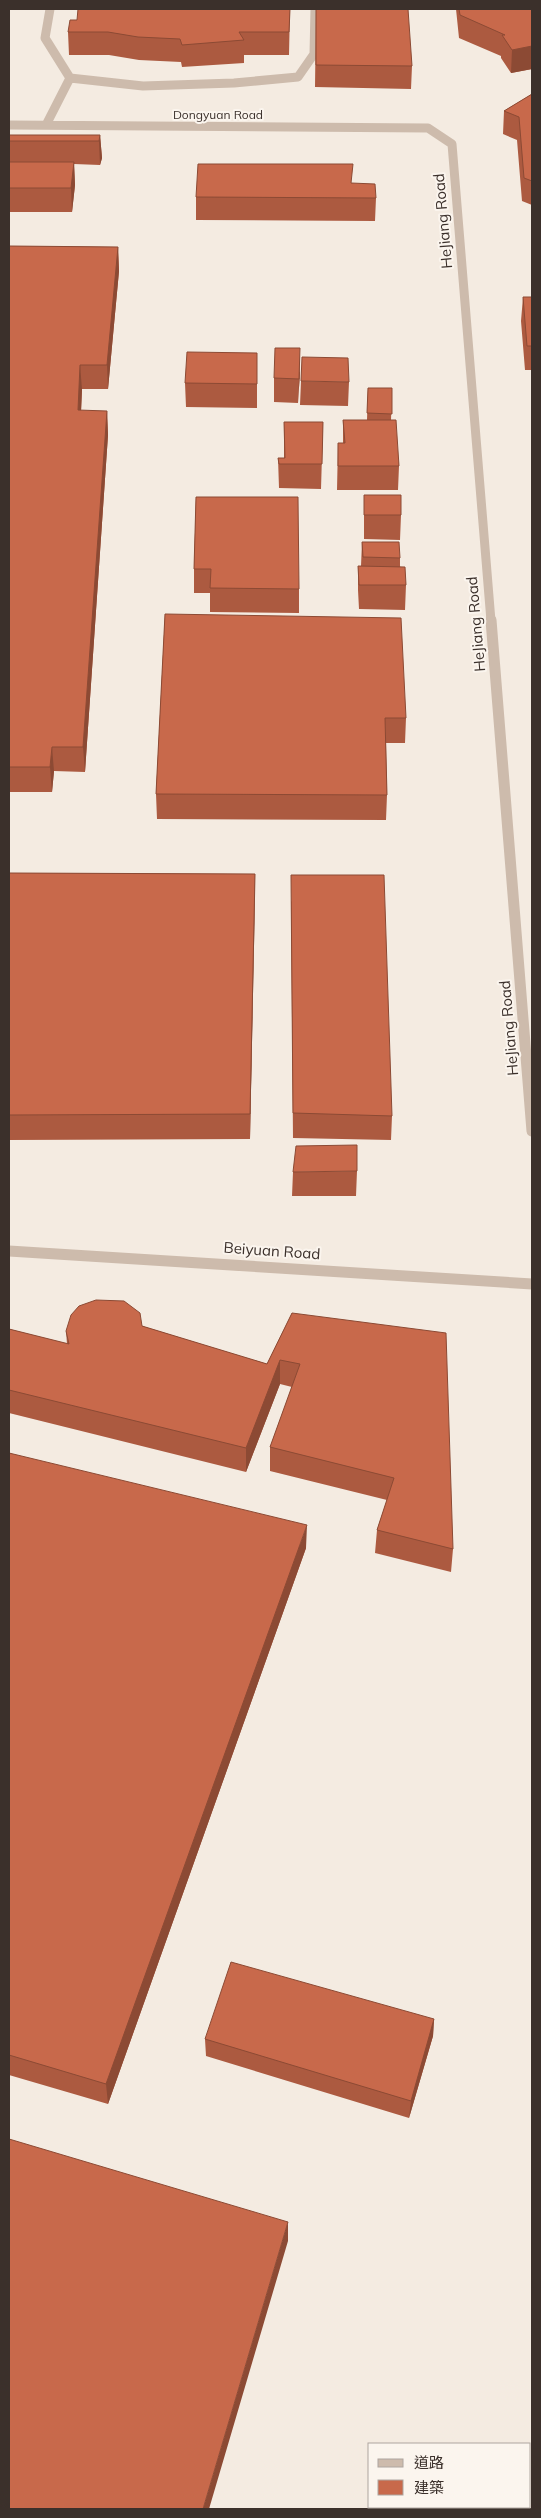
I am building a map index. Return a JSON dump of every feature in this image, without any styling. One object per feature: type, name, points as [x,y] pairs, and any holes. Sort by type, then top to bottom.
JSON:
[{"type":"street","points":[[50,9],[45,38],[70,78]]},
{"type":"street","points":[[70,78],[143,86],[234,83],[298,77],[314,54],[315,9]]},
{"type":"street","points":[[46,125],[70,78]]},
{"type":"street","name":"Dongyuan Road","points":[[9,125],[428,128]]},
{"type":"street","name":"HeJiang Road","points":[[428,128],[452,144],[532,1131]]},
{"type":"street","name":"Beiyuan Road","points":[[9,1251],[532,1284]]},
{"type":"building","points":[[78,9],[290,9],[289,32],[239,32],[244,40],[182,45],[180,39],[138,37],[108,32],[68,32],[70,20],[77,20]]},
{"type":"building","points":[[316,9],[408,9],[412,66],[316,65]]},
{"type":"building","points":[[459,9],[532,9],[532,46],[512,50],[502,35],[505,35],[460,15]]},
{"type":"building","points":[[532,94],[532,181],[524,178],[519,117],[504,111]]},
{"type":"building","points":[[9,135],[100,135],[99,141],[9,141]]},
{"type":"building","points":[[9,162],[74,162],[71,188],[9,188]]},
{"type":"building","points":[[198,164],[353,164],[351,183],[375,184],[376,198],[196,197]]},
{"type":"building","points":[[9,246],[118,247],[107,365],[80,365],[78,410],[107,411],[83,747],[52,747],[50,767],[9,767]]},
{"type":"building","points":[[523,297],[532,297],[532,346],[527,346]]},
{"type":"building","points":[[275,348],[300,348],[299,379],[274,378]]},
{"type":"building","points":[[187,352],[257,353],[257,384],[185,383]]},
{"type":"building","points":[[302,357],[348,358],[349,382],[301,381]]},
{"type":"building","points":[[368,388],[392,388],[392,414],[367,413]]},
{"type":"building","points":[[343,420],[396,420],[399,466],[338,466],[338,443],[345,443]]},
{"type":"building","points":[[284,422],[323,422],[322,464],[279,464],[278,458],[285,458]]},
{"type":"building","points":[[364,495],[401,495],[401,515],[364,515]]},
{"type":"building","points":[[196,497],[298,497],[299,589],[210,588],[211,569],[194,569]]},
{"type":"building","points":[[362,542],[399,542],[400,558],[363,557]]},
{"type":"building","points":[[358,566],[405,567],[406,585],[359,585]]},
{"type":"building","points":[[165,614],[401,618],[406,718],[385,718],[387,795],[156,794]]},
{"type":"building","points":[[9,873],[255,874],[250,1114],[9,1115]]},
{"type":"building","points":[[291,875],[384,875],[392,1116],[293,1113]]},
{"type":"building","points":[[357,1145],[357,1171],[293,1172],[296,1146]]},
{"type":"building","points":[[96,1300],[124,1301],[140,1313],[142,1326],[267,1364],[292,1313],[446,1333],[453,1549],[377,1530],[394,1478],[270,1447],[300,1364],[280,1360],[246,1448],[9,1390],[9,1329],[69,1344],[66,1331],[71,1315],[79,1306]]},
{"type":"building","points":[[9,1453],[307,1525],[106,2084],[9,2055]]},
{"type":"building","points":[[231,1962],[434,2019],[411,2101],[205,2039]]},
{"type":"building","points":[[9,2139],[288,2222],[203,2509],[9,2509]]}]
